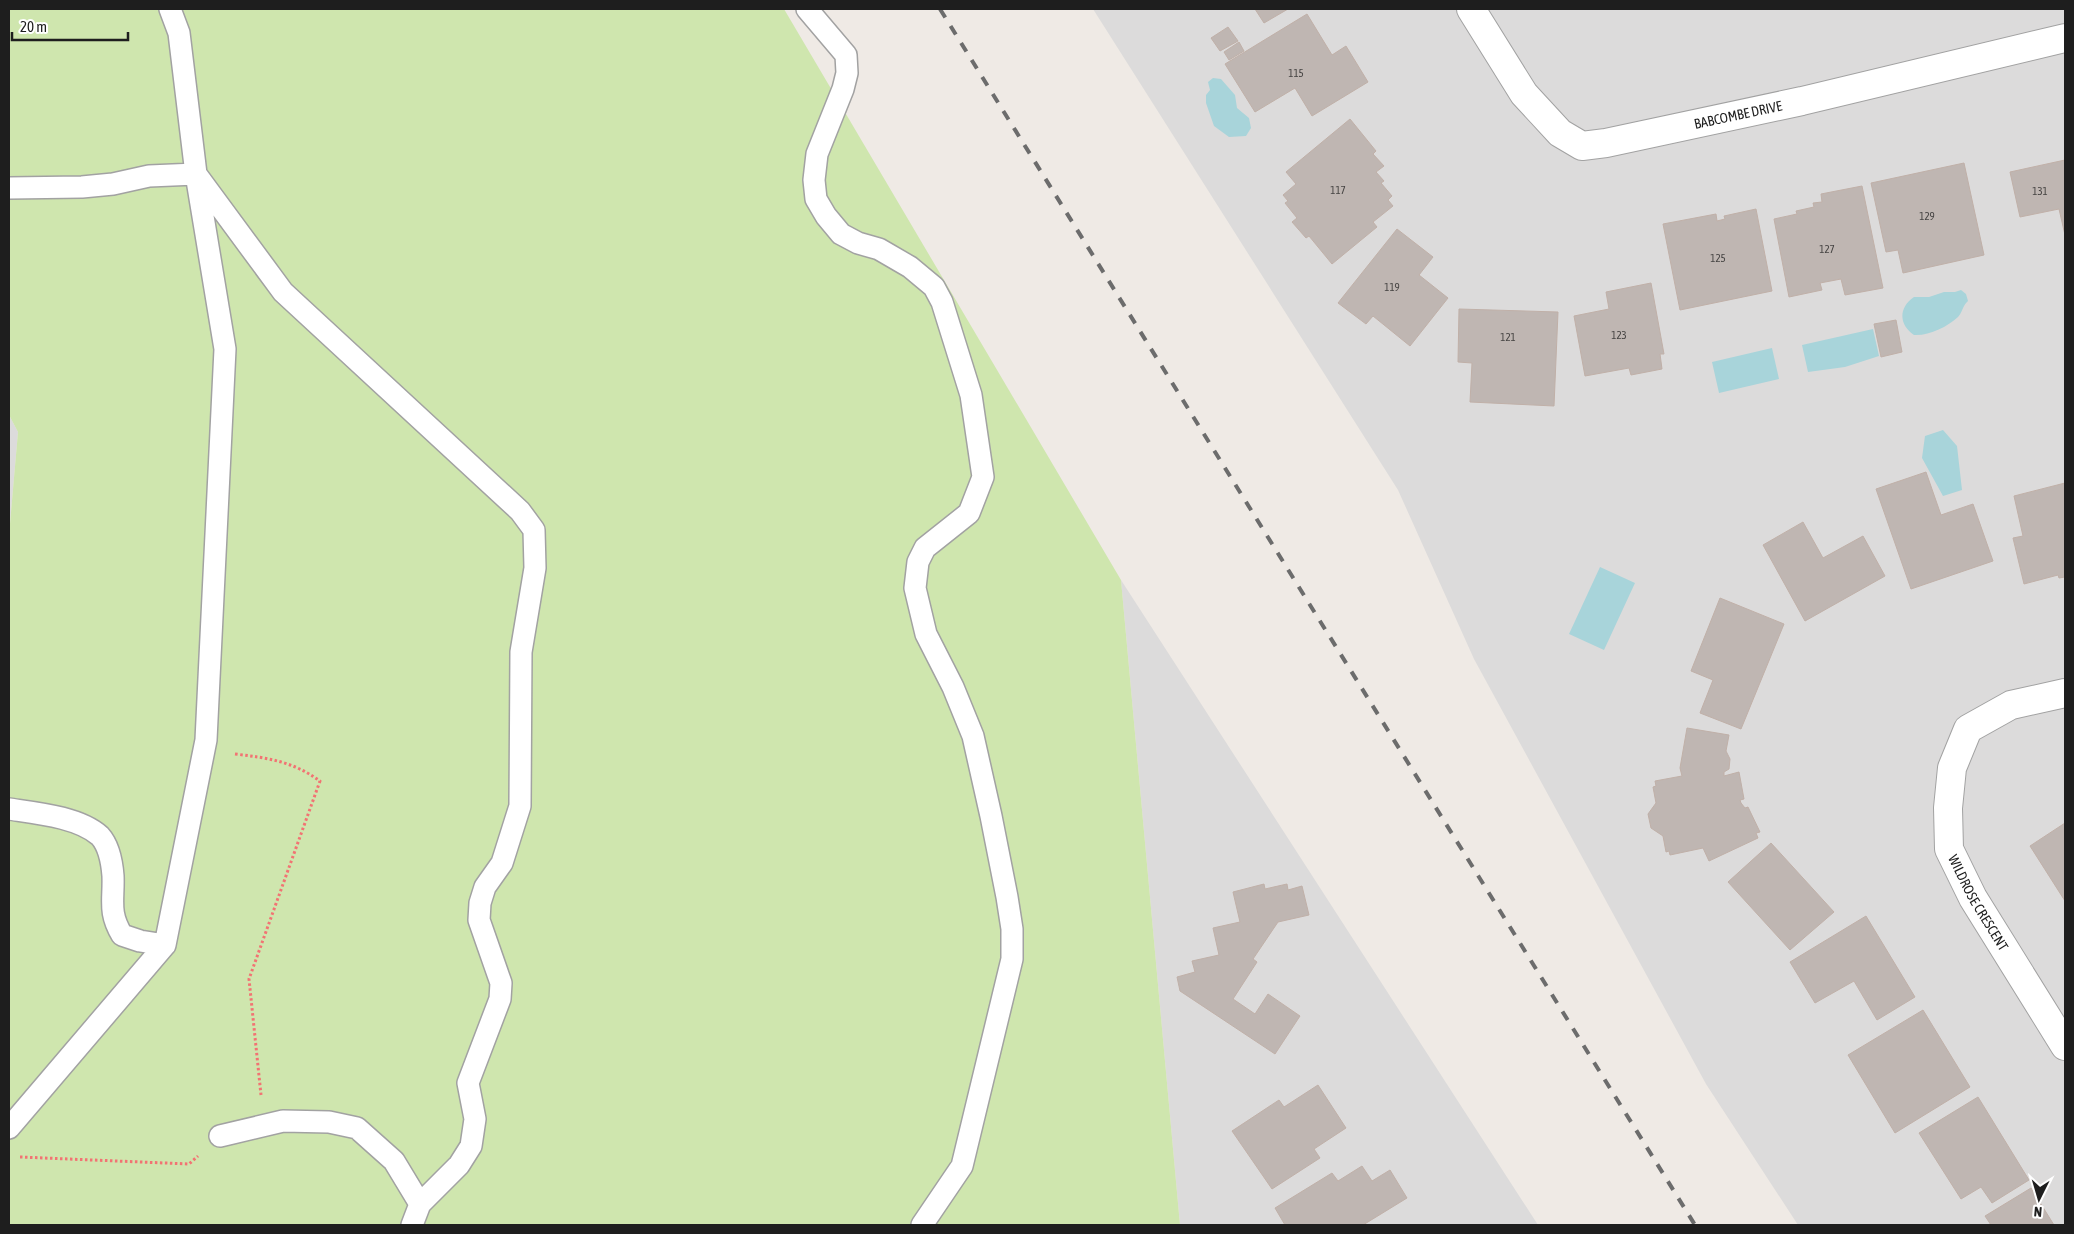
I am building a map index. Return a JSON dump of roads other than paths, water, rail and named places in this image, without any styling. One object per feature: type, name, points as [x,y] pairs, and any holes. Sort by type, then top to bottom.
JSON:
[{"type":"street","name":"BABCOMBE DRIVE","points":[[1471,9],[1524,94],[1560,133],[1582,146],[1606,143],[1802,100],[2065,38]]},
{"type":"street","name":"WILDROSE CRESCENT","points":[[2065,693],[2011,704],[1968,729],[1952,768],[1948,808],[1949,849],[1973,898],[2065,1046]]},
{"type":"lane","points":[[9,1128],[165,945],[204,751],[225,349],[196,174],[179,33],[170,9]]},
{"type":"lane","points":[[807,9],[846,55],[847,73],[843,89],[818,154],[814,180],[816,199],[826,216],[841,234],[858,243],[879,249],[910,267],[934,287],[942,302],[971,396],[983,477],[969,513],[926,548],[918,562],[915,588],[926,634],[973,736],[1007,897],[1012,929],[1012,959],[962,1166],[922,1225]]},
{"type":"lane","points":[[9,188],[82,187],[113,184],[149,176],[196,174]]},
{"type":"lane","points":[[196,174],[283,292],[542,531],[521,652],[520,806],[502,863],[485,887],[480,903],[479,920],[501,983],[500,999],[468,1083],[475,1119],[470,1146],[458,1165],[420,1204],[412,1225]]},
{"type":"lane","points":[[9,809],[66,820],[89,828],[101,837],[111,860],[113,877],[111,898],[116,925],[122,935],[140,942],[165,945]]},
{"type":"lane","points":[[220,1136],[283,1121],[329,1122],[357,1128],[394,1161],[420,1204]]},
{"type":"water","points":[[1213,78],[1221,79],[1235,95],[1237,108],[1249,118],[1251,128],[1246,136],[1229,137],[1214,126],[1206,103],[1206,95],[1210,90],[1208,82]]},
{"type":"water","points":[[1961,290],[1966,294],[1968,301],[1954,321],[1938,330],[1920,335],[1914,335],[1905,326],[1902,316],[1903,311],[1905,306],[1914,297],[1929,297],[1944,292]]},
{"type":"water","points":[[1873,329],[1879,356],[1845,367],[1808,372],[1802,345]]},
{"type":"water","points":[[1772,348],[1779,379],[1719,393],[1712,362]]},
{"type":"water","points":[[1943,430],[1957,446],[1962,490],[1943,496],[1922,458],[1925,436]]},
{"type":"water","points":[[1600,567],[1635,583],[1604,650],[1569,634]]},
{"type":"railway","points":[[940,9],[1695,1225]]}]
